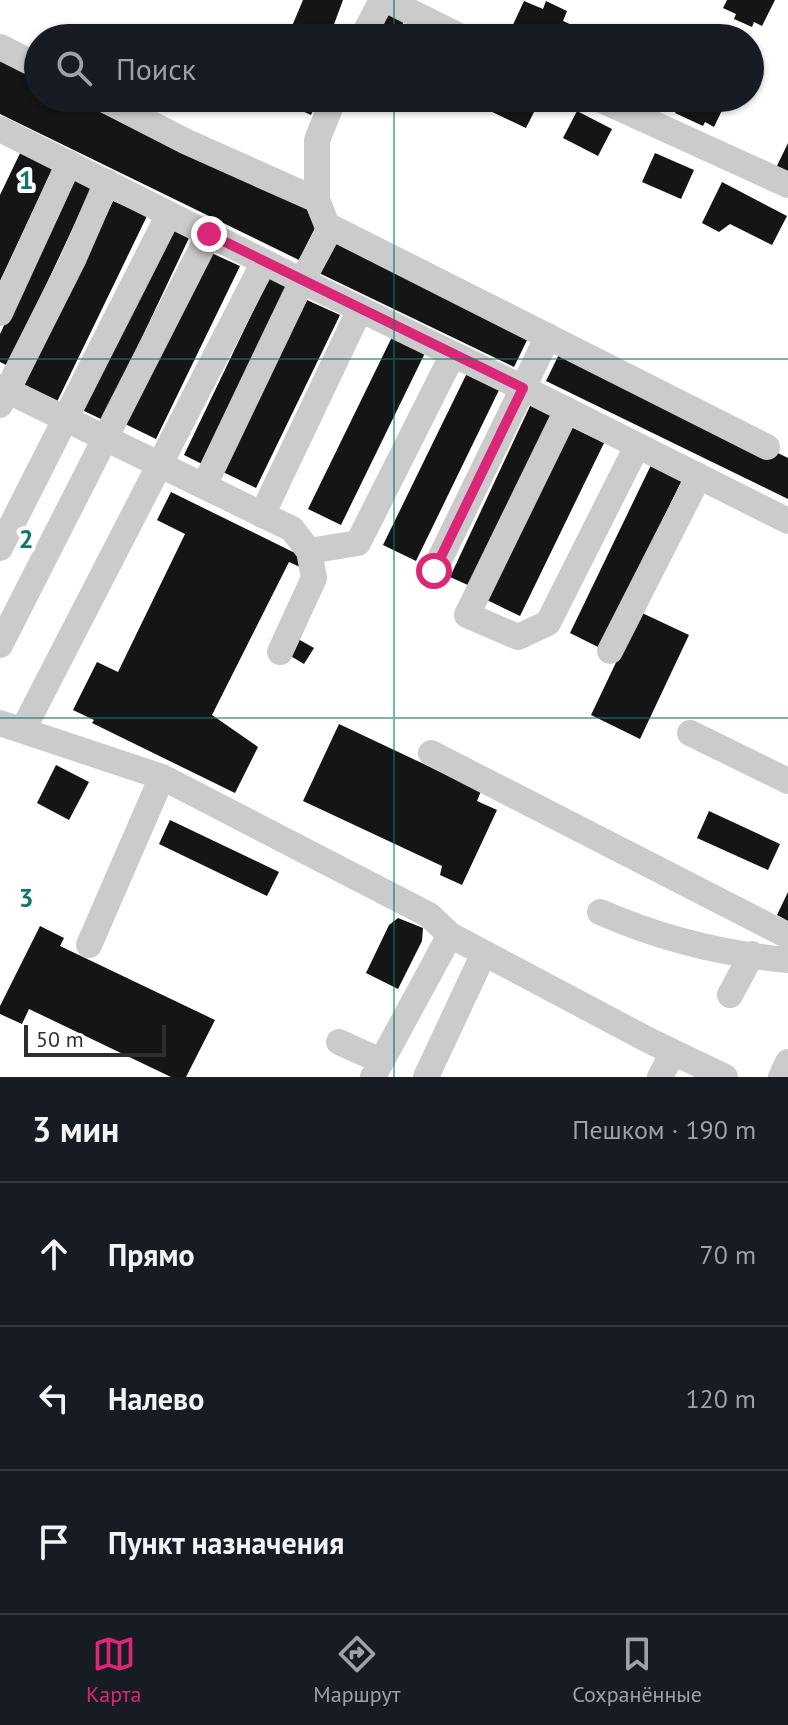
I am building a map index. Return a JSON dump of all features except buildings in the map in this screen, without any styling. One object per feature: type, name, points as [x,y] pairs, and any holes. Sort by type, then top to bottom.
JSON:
[{"type":"street","points":[[370,24],[384,0],[434,24]]},
{"type":"street","points":[[0,47],[24,59]]},
{"type":"street","points":[[128,112],[317,200]]},
{"type":"street","points":[[328,112],[317,140],[317,200],[327,225],[767,447]]},
{"type":"street","points":[[628,112],[788,185]]},
{"type":"street","points":[[0,129],[788,521]]},
{"type":"street","points":[[0,313],[69,163]]},
{"type":"street","points":[[107,182],[73,260],[2,394],[64,418],[292,529],[309,551],[314,578],[280,652]]},
{"type":"street","points":[[0,548],[169,214]]},
{"type":"street","points":[[204,486],[331,227]]},
{"type":"street","points":[[0,645],[209,234]]},
{"type":"street","points":[[27,722],[264,262]]},
{"type":"street","points":[[262,515],[360,309]]},
{"type":"street","points":[[434,571],[548,336]]},
{"type":"street","points":[[309,551],[358,543],[453,354]]},
{"type":"street","points":[[567,410],[467,615],[518,637],[548,623],[637,446]]},
{"type":"street","points":[[610,651],[699,476]]},
{"type":"street","points":[[0,723],[162,777],[429,915],[450,935],[725,1077]]},
{"type":"street","points":[[690,733],[788,781]]},
{"type":"street","points":[[431,753],[788,936]]},
{"type":"street","points":[[89,945],[162,777]]},
{"type":"street","points":[[600,912],[674,939],[788,960]]},
{"type":"street","points":[[339,1042],[377,1069],[450,935]]},
{"type":"street","points":[[426,1077],[484,953]]},
{"type":"street","points":[[730,995],[752,954]]},
{"type":"street","points":[[660,1077],[673,1052]]},
{"type":"street","points":[[781,1077],[788,1062]]},
{"type":"route","points":[[209,234],[523,388],[434,571]]}]
